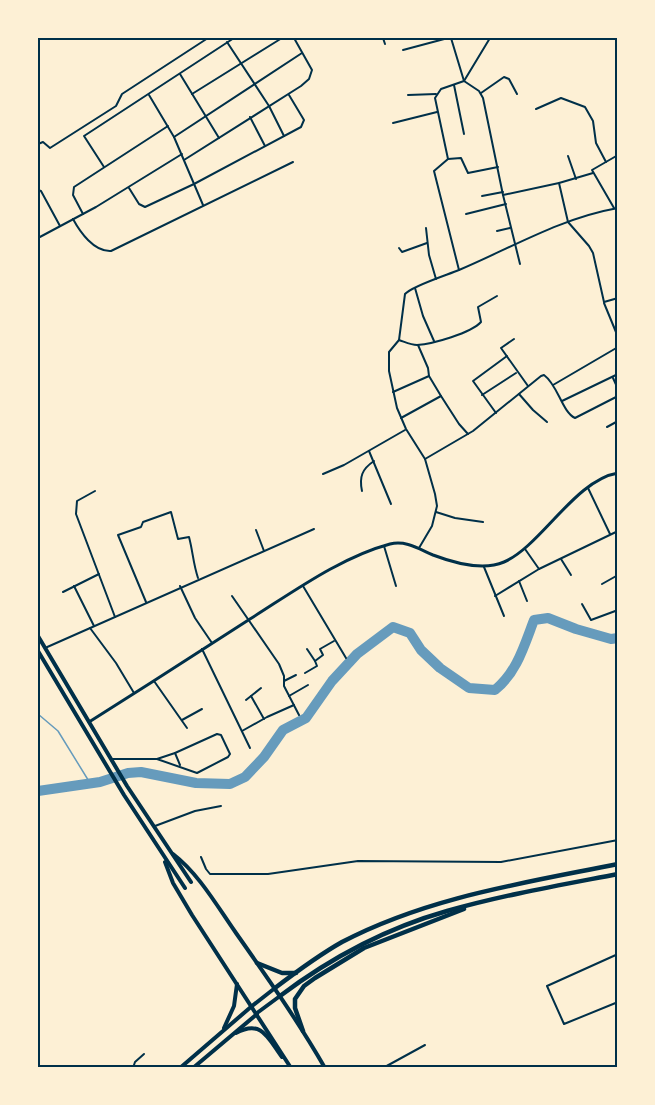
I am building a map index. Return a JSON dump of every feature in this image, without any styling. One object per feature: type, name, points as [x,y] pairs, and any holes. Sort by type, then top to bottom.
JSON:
[{"type":"highway","points":[[275,988],[340,943],[391,919],[472,894],[618,864]]},
{"type":"highway","points":[[280,996],[301,980],[365,944],[446,911],[618,874]]},
{"type":"highway","points":[[303,1031],[297,1015],[295,999],[304,986],[364,948],[447,917],[472,904]]},
{"type":"highway","points":[[257,963],[282,973],[296,973]]},
{"type":"main road","points":[[38,636],[127,786],[191,882]]},
{"type":"main road","points":[[38,651],[121,789],[185,888]]},
{"type":"main road","points":[[170,852],[184,863],[204,888],[275,988],[325,1068]]},
{"type":"main road","points":[[164,856],[167,870],[192,915],[237,981],[290,1068]]},
{"type":"main road","points":[[222,1031],[234,1006],[237,981]]},
{"type":"main road","points":[[180,1068],[275,988]]},
{"type":"main road","points":[[193,1068],[227,1037],[280,996]]},
{"type":"main road","points":[[227,1037],[247,1027],[257,1029],[266,1035],[290,1068]]},
{"type":"street","points":[[38,136],[39,143],[50,148],[117,105],[122,94],[208,38]]},
{"type":"street","points":[[84,136],[234,38]]},
{"type":"street","points":[[192,94],[282,38]]},
{"type":"street","points":[[184,160],[305,84],[312,70],[294,38]]},
{"type":"street","points":[[382,38],[385,44]]},
{"type":"street","points":[[403,50],[450,38],[464,81],[481,93],[520,264]]},
{"type":"street","points":[[448,159],[437,112],[436,94],[441,89],[464,81],[490,38]]},
{"type":"street","points":[[227,42],[269,106],[284,136]]},
{"type":"street","points":[[174,137],[303,53]]},
{"type":"street","points":[[180,74],[219,138]]},
{"type":"street","points":[[481,93],[505,77],[517,94]]},
{"type":"street","points":[[453,85],[464,134]]},
{"type":"street","points":[[149,94],[174,137],[203,205]]},
{"type":"street","points":[[408,95],[436,94]]},
{"type":"street","points":[[129,188],[143,207],[194,184],[302,127],[304,120],[289,95]]},
{"type":"street","points":[[536,109],[561,98],[571,104],[585,107],[593,121],[596,143],[606,162]]},
{"type":"street","points":[[393,123],[437,112]]},
{"type":"street","points":[[250,117],[265,146]]},
{"type":"street","points":[[83,214],[73,195],[74,187],[168,126]]},
{"type":"street","points":[[80,129],[104,167]]},
{"type":"street","points":[[38,238],[129,188],[182,154]]},
{"type":"street","points":[[593,173],[594,168],[618,155]]},
{"type":"street","points":[[568,156],[576,178]]},
{"type":"street","points":[[459,270],[434,173],[435,168],[448,159],[462,158],[465,171],[469,173],[498,167]]},
{"type":"street","points":[[73,219],[85,236],[97,247],[107,251],[293,162]]},
{"type":"street","points":[[482,196],[559,183],[593,173]]},
{"type":"street","points":[[419,548],[432,526],[436,512],[435,494],[424,459],[401,418],[393,392],[388,354],[399,340],[405,294],[410,289],[459,270],[514,243],[568,222],[616,208],[593,173]]},
{"type":"street","points":[[559,183],[568,222],[593,254],[604,302],[618,337]]},
{"type":"street","points":[[38,190],[41,191],[60,226]]},
{"type":"street","points":[[466,213],[506,204]]},
{"type":"street","points":[[426,228],[427,243],[436,279]]},
{"type":"street","points":[[497,231],[510,228]]},
{"type":"street","points":[[399,248],[402,252],[427,243]]},
{"type":"street","points":[[415,288],[423,316],[434,341]]},
{"type":"street","points":[[399,340],[418,345],[478,325],[482,319],[478,307],[497,296]]},
{"type":"street","points":[[604,302],[618,298]]},
{"type":"street","points":[[514,339],[501,347],[528,386]]},
{"type":"street","points":[[418,345],[429,376],[459,424],[468,434]]},
{"type":"street","points":[[553,384],[618,347]]},
{"type":"street","points":[[495,413],[473,381],[507,356]]},
{"type":"street","points":[[482,395],[516,373]]},
{"type":"street","points":[[562,401],[618,374]]},
{"type":"street","points":[[424,459],[468,434],[544,375],[553,384],[569,414],[575,418],[618,396]]},
{"type":"street","points":[[393,392],[429,376]]},
{"type":"street","points":[[612,377],[618,389]]},
{"type":"street","points":[[519,393],[547,422]]},
{"type":"street","points":[[401,418],[441,396]]},
{"type":"street","points":[[607,428],[618,422]]},
{"type":"street","points":[[323,474],[344,465],[406,429]]},
{"type":"street","points":[[369,449],[391,504]]},
{"type":"street","points":[[362,491],[361,474],[367,465],[374,461]]},
{"type":"street","points":[[89,722],[303,586],[350,561],[384,546],[400,543],[453,561],[484,567],[501,564],[524,548],[588,488],[618,473]]},
{"type":"street","points":[[588,488],[610,534]]},
{"type":"street","points":[[95,490],[77,501],[75,510],[115,617]]},
{"type":"street","points":[[146,602],[118,533],[142,526],[143,522],[171,512],[178,539],[189,537],[191,557],[198,579]]},
{"type":"street","points":[[436,512],[455,518],[483,522]]},
{"type":"street","points":[[45,648],[180,586],[314,529]]},
{"type":"street","points":[[256,530],[264,551]]},
{"type":"street","points":[[495,596],[538,569],[618,531]]},
{"type":"street","points":[[384,546],[396,586]]},
{"type":"street","points":[[524,548],[538,569]]},
{"type":"street","points":[[561,559],[571,575]]},
{"type":"street","points":[[484,567],[504,616]]},
{"type":"street","points":[[63,592],[99,574]]},
{"type":"street","points":[[602,584],[618,575]]},
{"type":"street","points":[[519,581],[527,601]]},
{"type":"street","points":[[74,586],[92,627],[135,693]]},
{"type":"street","points":[[180,586],[195,618],[212,643]]},
{"type":"street","points":[[303,586],[345,658]]},
{"type":"street","points":[[232,596],[279,664],[284,686],[299,715]]},
{"type":"street","points":[[582,604],[591,620],[618,610]]},
{"type":"street","points":[[315,661],[324,655],[321,648],[334,640]]},
{"type":"street","points":[[202,649],[250,748]]},
{"type":"street","points":[[305,673],[317,666],[307,649]]},
{"type":"street","points":[[38,662],[43,660]]},
{"type":"street","points":[[284,681],[296,675]]},
{"type":"street","points":[[154,681],[187,728]]},
{"type":"street","points":[[289,696],[308,685]]},
{"type":"street","points":[[246,700],[261,688]]},
{"type":"street","points":[[251,696],[264,719]]},
{"type":"street","points":[[242,731],[294,705]]},
{"type":"street","points":[[182,720],[202,709]]},
{"type":"street","points":[[111,759],[157,759],[193,772],[200,772],[228,757],[229,751],[220,735],[217,734],[157,759]]},
{"type":"street","points":[[176,753],[180,766]]},
{"type":"street","points":[[153,827],[195,811],[221,806]]},
{"type":"street","points":[[201,857],[210,874],[246,875],[358,861],[501,862],[618,840]]},
{"type":"street","points":[[618,954],[547,986],[564,1024],[618,1002]]},
{"type":"street","points":[[383,1068],[425,1045]]},
{"type":"street","points":[[133,1068],[135,1062],[144,1054]]},
{"type":"waterway","points":[[38,791],[100,782],[128,773],[141,772],[196,783],[230,784],[245,777],[264,757],[283,730],[306,718],[332,681],[357,654],[393,627],[410,633],[421,650],[440,668],[469,688],[495,690],[514,667],[534,620],[548,618],[576,629],[611,639],[618,638]]},
{"type":"waterway","points":[[38,714],[58,731],[90,783]]}]
